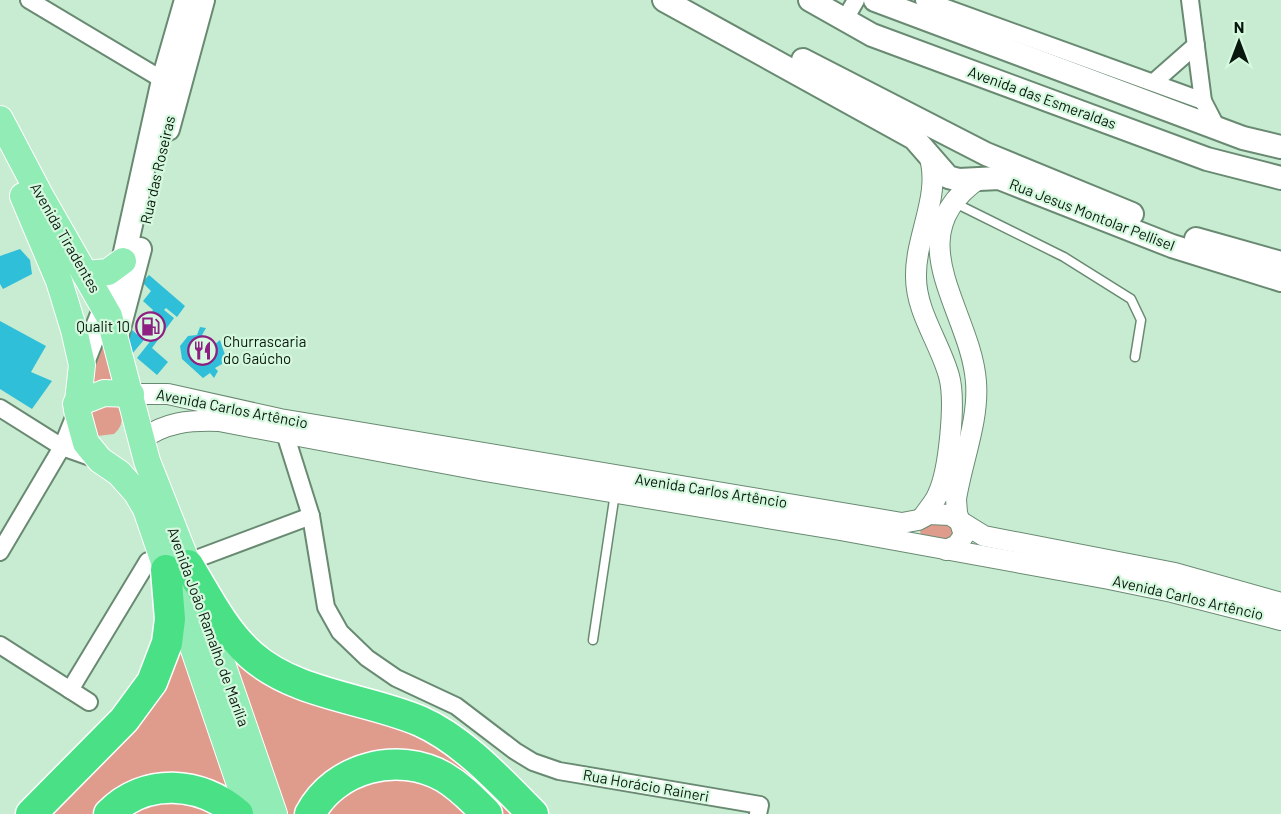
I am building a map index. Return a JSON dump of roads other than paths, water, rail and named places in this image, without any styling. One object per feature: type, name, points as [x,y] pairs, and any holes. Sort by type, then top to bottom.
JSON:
[{"type":"highway","points":[[31,814],[124,720],[152,682],[160,664],[169,627],[174,564]]},
{"type":"highway","points":[[174,564],[252,656],[293,679],[315,688],[371,703],[423,723],[468,754],[533,814]]},
{"type":"highway","points":[[310,814],[321,797],[334,784],[367,768],[387,765],[410,766],[444,777],[458,786],[486,814]]},
{"type":"highway","points":[[109,814],[129,798],[148,790],[169,787],[210,796],[238,814]]},
{"type":"main road","name":"Rua das Roseiras","points":[[116,340],[132,283],[186,0]]},
{"type":"main road","name":"Rua das Roseiras","points":[[82,365],[123,261],[170,83],[203,0]]},
{"type":"main road","name":"Rua Jesus Montolar Pellisel","points":[[664,0],[914,138],[948,177],[959,180],[999,178],[1172,246],[1281,280]]},
{"type":"main road","name":"Rua Jesus Montolar Pellisel","points":[[691,0],[986,154],[1179,234],[1281,263]]},
{"type":"main road","name":"Avenida das Esmeraldas","points":[[810,0],[872,35],[1206,159],[1281,178]]},
{"type":"main road","points":[[875,0],[1243,138],[1281,147]]},
{"type":"main road","name":"Avenida Tiradentes","points":[[0,119],[85,274],[105,305],[131,394]]},
{"type":"main road","points":[[930,155],[931,146],[936,137],[944,134]]},
{"type":"main road","name":"Avenida Tiradentes","points":[[0,153],[29,206],[59,281],[82,365]]},
{"type":"main road","points":[[980,178],[986,167],[986,154]]},
{"type":"main road","points":[[85,274],[108,272],[123,261]]},
{"type":"main road","points":[[77,407],[104,393],[131,394],[141,440],[118,454],[100,460],[86,443],[77,407],[82,365]]},
{"type":"main road","name":"Avenida João Ramalho de Marília","points":[[141,440],[174,564],[250,814]]},
{"type":"main road","name":"Avenida João Ramalho de Marília","points":[[100,460],[119,473],[136,492],[174,564],[274,814]]},
{"type":"street","points":[[29,0],[170,83]]},
{"type":"street","points":[[844,21],[856,0]]},
{"type":"street","points":[[924,0],[1203,101]]},
{"type":"street","points":[[1190,0],[1203,101],[1218,128]]},
{"type":"street","points":[[1154,82],[1196,45]]},
{"type":"street","points":[[930,155],[933,179],[915,280],[920,303],[949,377],[953,419],[939,492],[920,518],[917,535],[938,549],[963,540],[964,529],[958,519],[956,499],[975,408],[976,383],[974,363],[947,290],[940,260],[945,220],[952,201],[960,192],[980,178]]},
{"type":"street","name":"Avenida Carlos Artêncio","points":[[131,394],[168,394],[283,427]]},
{"type":"street","points":[[0,552],[62,447],[77,407]]},
{"type":"street","points":[[0,408],[62,447],[100,460]]},
{"type":"street","name":"Avenida Carlos Artêncio","points":[[141,440],[156,429],[193,420],[219,421],[283,427],[487,463],[902,523],[940,514],[958,519],[984,536],[1110,570],[1172,592],[1281,620]]},
{"type":"street","points":[[70,690],[174,564],[311,516],[283,427]]},
{"type":"street","name":"Avenida Carlos Artêncio","points":[[487,463],[615,492],[938,549],[1110,570],[1175,573],[1281,603]]},
{"type":"street","name":"Rua Horácio Raineri","points":[[311,516],[326,607],[340,632],[367,658],[396,678],[456,706],[533,762],[559,771],[760,805],[758,814]]},
{"type":"street","points":[[0,645],[89,702]]},
{"type":"lane","points":[[952,201],[1064,257],[1131,299],[1141,320],[1136,357]]},
{"type":"lane","points":[[593,640],[615,492]]},
{"type":"place","name":"Qualit 10","points":[[151,327]]},
{"type":"place","name":"Churrascaria do Gaúcho","points":[[202,351]]}]
